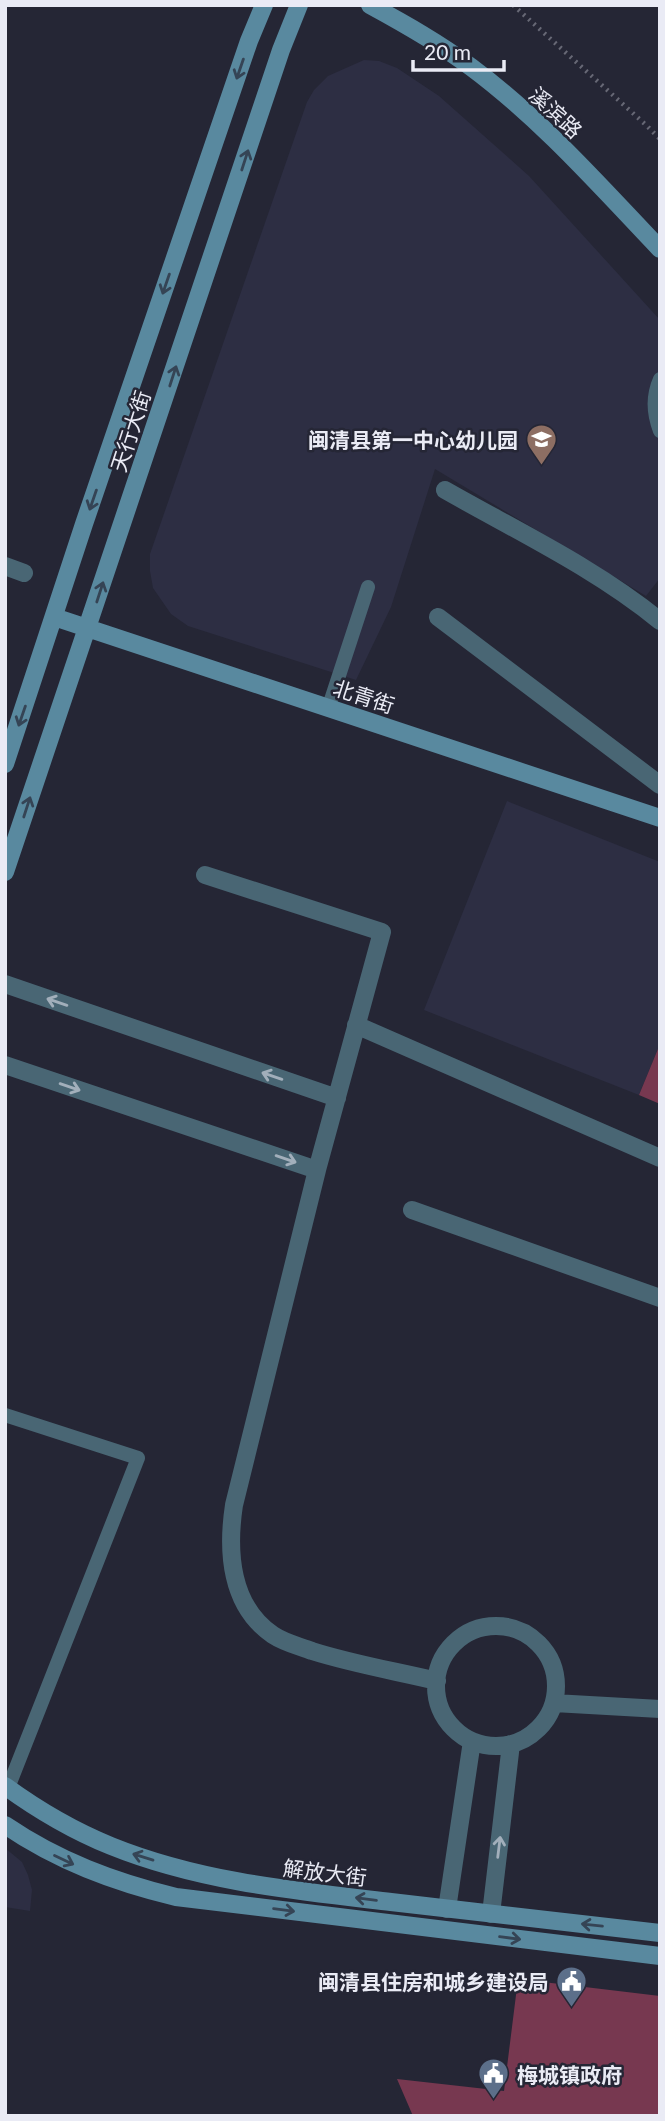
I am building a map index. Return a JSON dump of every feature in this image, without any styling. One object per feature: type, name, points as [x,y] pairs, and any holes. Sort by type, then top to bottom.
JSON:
[{"type":"main road","points":[[5,764],[245,54],[264,5]]},
{"type":"main road","name":"天行大街","points":[[5,872],[281,50],[299,5]]},
{"type":"main road","name":"溪滨路","points":[[370,5],[426,35],[498,88],[595,181],[660,249]]},
{"type":"main road","name":"北青街","points":[[54,617],[660,818]]},
{"type":"main road","name":"解放大街","points":[[6,1787],[72,1828],[110,1846],[176,1867],[234,1881],[271,1888],[660,1933]]},
{"type":"main road","name":"解放大街","points":[[5,1825],[58,1858],[93,1873],[176,1897],[660,1956]]},
{"type":"street","points":[[445,490],[577,565],[660,621]]},
{"type":"street","points":[[5,566],[24,573]]},
{"type":"street","points":[[438,617],[660,785]]},
{"type":"street","points":[[205,875],[382,932],[317,1170],[234,1504],[230,1548],[233,1571],[247,1607],[273,1635],[290,1644],[328,1656],[437,1681]]},
{"type":"street","points":[[5,984],[337,1098]]},
{"type":"street","points":[[356,1025],[660,1158]]},
{"type":"street","points":[[5,1065],[317,1170]]},
{"type":"street","points":[[412,1210],[660,1298]]},
{"type":"street","points":[[498,1625],[518,1629],[534,1639],[547,1654],[555,1671],[557,1690],[554,1703],[543,1724],[528,1737],[511,1744],[492,1746],[472,1741],[455,1729],[442,1713],[436,1693],[437,1672],[445,1653],[459,1638],[477,1628],[498,1625]]},
{"type":"street","points":[[554,1703],[660,1709]]},
{"type":"street","points":[[447,1909],[472,1741]]},
{"type":"street","points":[[491,1914],[511,1744]]},
{"type":"lane","points":[[660,379],[654,400],[654,415],[660,431]]},
{"type":"lane","points":[[328,709],[368,587]]},
{"type":"lane","points":[[5,1416],[138,1458],[6,1787]]},
{"type":"path","points":[[513,5],[660,139]]},
{"type":"shaded area","points":[[364,60],[379,61],[397,68],[439,96],[529,176],[660,320],[660,578],[646,596],[435,469],[391,607],[356,680],[188,626],[171,614],[153,588],[150,554],[307,102],[328,76]]},
{"type":"shaded area","points":[[507,801],[660,862],[660,1044],[639,1095],[424,1010]]},
{"type":"shaded area","points":[[5,1848],[22,1862],[28,1875],[32,1890],[30,1911],[5,1907]]},
{"type":"building","points":[[660,1044],[660,1104],[639,1095]]},
{"type":"building","points":[[518,1979],[660,1996],[660,2116],[413,2116],[397,2079],[504,2091]]},
{"type":"place","name":"闽清县第一中心幼儿园","points":[[541,466]]},
{"type":"place","name":"闽清县住房和城乡建设局","points":[[572,2008]]},
{"type":"place","name":"梅城镇政府","points":[[494,2101]]}]
